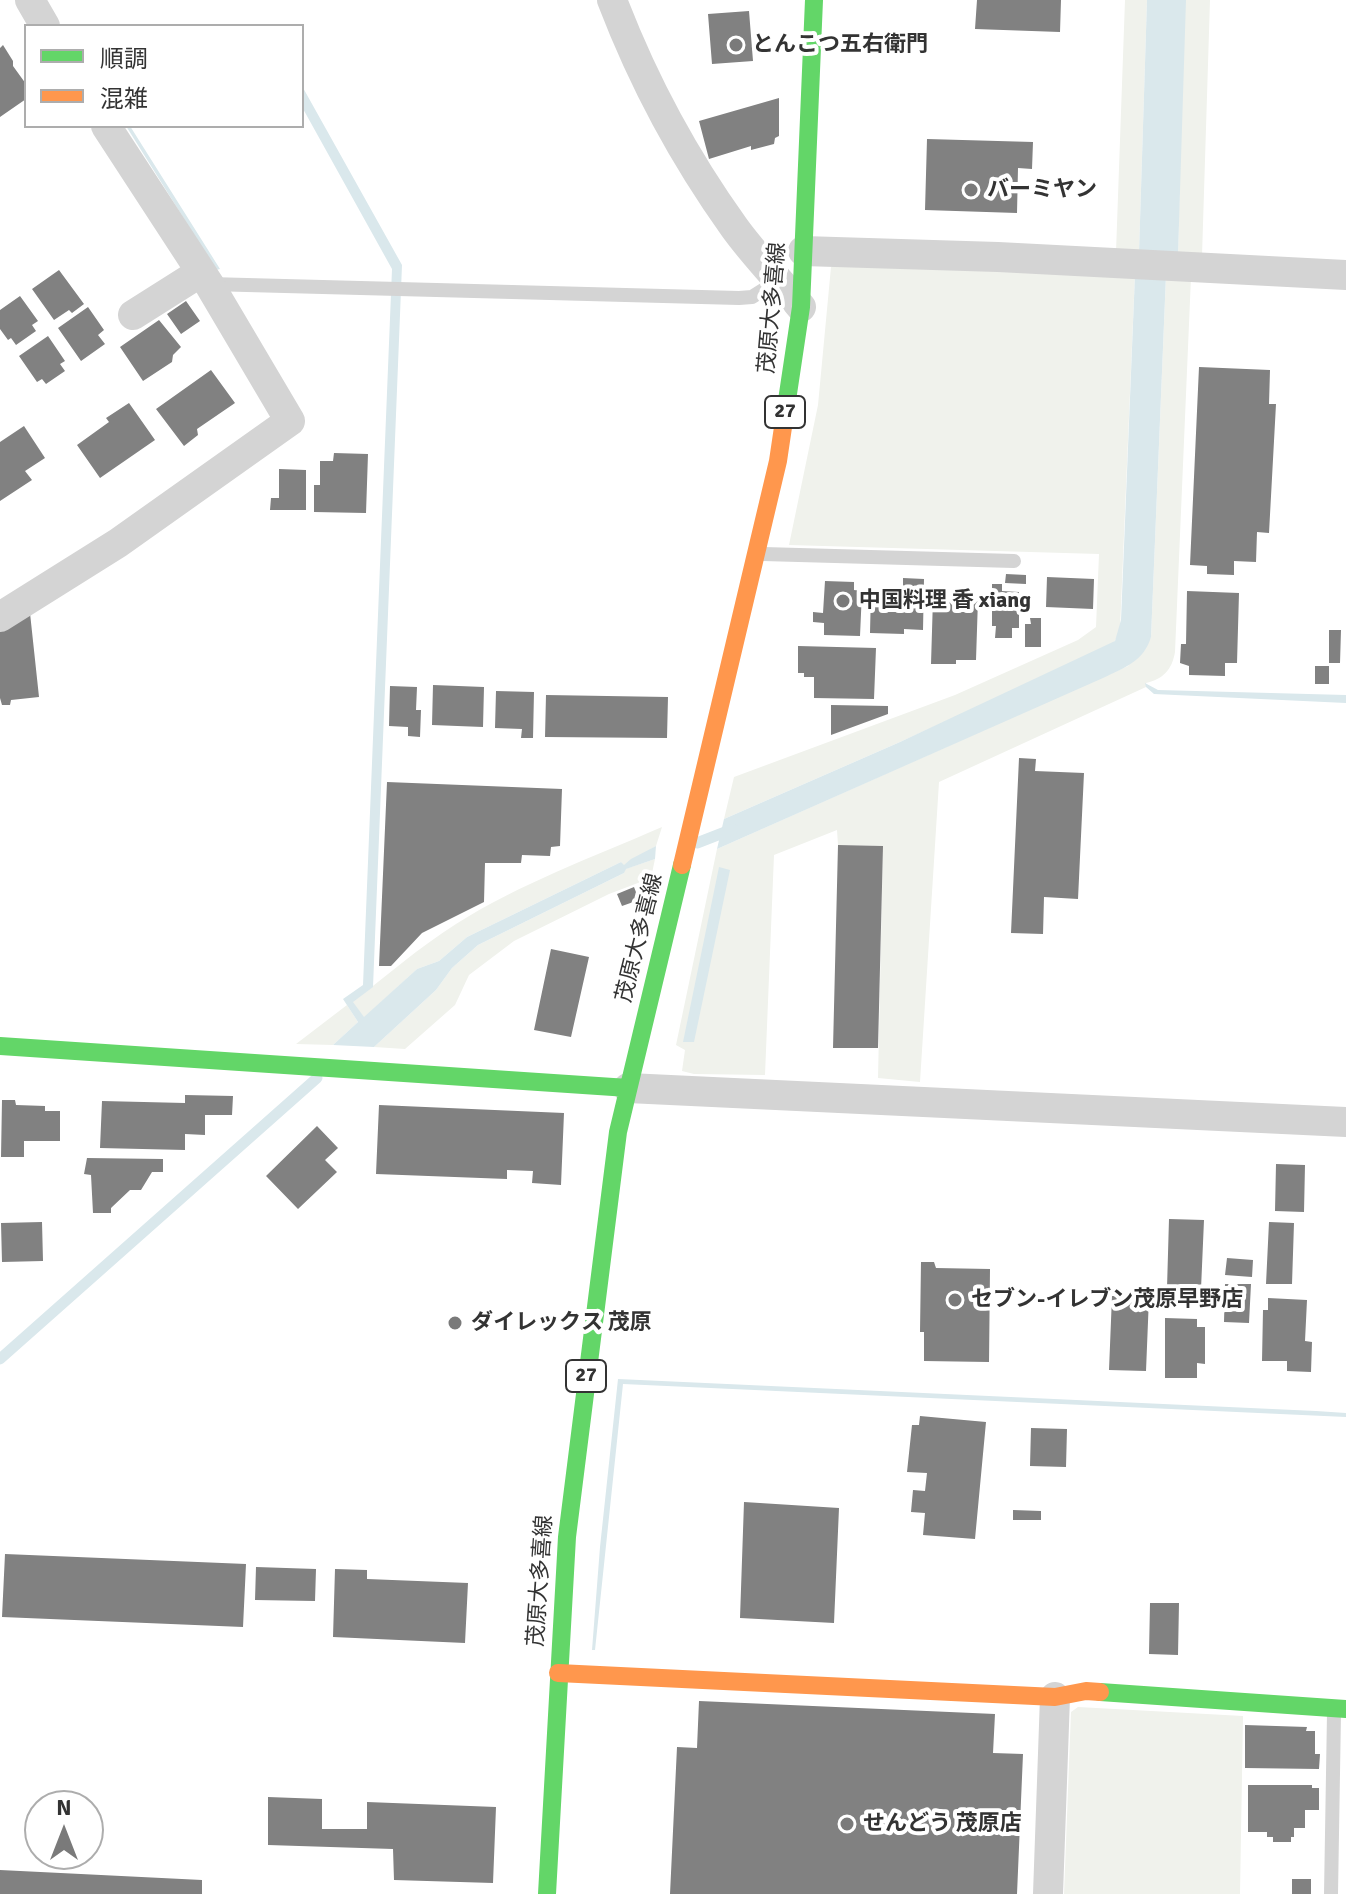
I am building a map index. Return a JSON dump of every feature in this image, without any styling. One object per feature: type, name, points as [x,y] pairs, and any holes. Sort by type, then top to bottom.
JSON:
[{"type":"main road","name":"茂原大多喜線","points":[[547,1894],[567,1537],[618,1132],[778,461],[801,307],[814,0]]},
{"type":"main road","points":[[0,1046],[628,1088]]},
{"type":"main road","points":[[558,1673],[1055,1697],[1086,1691],[1340,1709]]},
{"type":"street","points":[[30,0],[44,24]]},
{"type":"street","points":[[612,0],[665,120],[735,229],[801,307]]},
{"type":"street","points":[[0,617],[118,543],[290,421],[205,278],[107,128]]},
{"type":"street","points":[[803,251],[1346,275]]},
{"type":"street","points":[[133,315],[205,278]]},
{"type":"street","points":[[628,1088],[1346,1122]]},
{"type":"street","points":[[1048,1894],[1055,1697]]},
{"type":"lane","points":[[205,278],[739,298],[752,297],[779,280]]},
{"type":"lane","points":[[756,554],[1014,561]]},
{"type":"lane","points":[[1331,1894],[1340,1709]]},
{"type":"shaded area","points":[[1125,0],[1147,0],[1139,253],[1116,252]]},
{"type":"shaded area","points":[[1147,0],[1186,0],[1178,255],[1139,253]]},
{"type":"shaded area","points":[[1184,0],[1210,0],[1202,256],[1178,255]]},
{"type":"shaded area","points":[[304,90],[402,265],[373,987],[353,1002],[364,1017],[417,969],[439,961],[467,937],[621,862],[624,865],[656,846],[655,859],[626,869],[624,873],[478,945],[452,968],[436,990],[374,1047],[333,1045],[358,1022],[343,999],[363,985],[392,269],[304,111]]},
{"type":"shaded area","points":[[127,128],[131,128],[220,269],[216,270]]},
{"type":"shaded area","points":[[838,262],[1135,274],[1120,629],[1115,641],[1108,647],[724,819],[734,777],[955,695],[1078,640],[1096,627],[1099,554],[789,545],[818,405],[831,267]]},
{"type":"shaded area","points":[[1135,274],[1166,275],[1151,637],[1144,652],[1132,663],[1103,678],[717,849],[724,819],[900,742],[1115,641],[1121,620]]},
{"type":"shaded area","points":[[1166,275],[1191,277],[1174,658],[1166,673],[1146,683],[1146,687],[939,782],[920,1082],[878,1078],[883,846],[838,845],[837,830],[774,855],[765,1075],[694,1074],[682,1071],[685,1050],[676,1045],[717,849],[1128,666],[1151,637]]},
{"type":"shaded area","points":[[1145,683],[1158,690],[1346,695],[1346,703],[1154,694]]},
{"type":"shaded area","points":[[662,827],[656,846],[623,866],[621,862],[467,937],[439,961],[417,969],[364,1018],[352,1002],[429,943],[480,910],[557,872]]},
{"type":"shaded area","points":[[655,859],[651,878],[609,894],[514,941],[469,975],[455,1005],[405,1049],[374,1047],[436,990],[452,968],[478,945],[624,873],[625,869]]},
{"type":"shaded area","points":[[719,867],[730,870],[694,1042],[683,1042]]},
{"type":"shaded area","points":[[347,1005],[358,1022],[333,1045],[296,1044]]},
{"type":"shaded area","points":[[618,1379],[1316,1411],[1346,1413],[1346,1417],[623,1384],[595,1650],[592,1650]]},
{"type":"shaded area","points":[[1078,1707],[1243,1716],[1240,1894],[1064,1894],[1071,1712]]},
{"type":"building","points":[[977,0],[1061,0],[1060,32],[975,29]]},
{"type":"building","points":[[749,11],[753,61],[712,64],[708,14]]},
{"type":"building","points":[[3,45],[24,81],[24,100],[0,117],[0,48]]},
{"type":"building","points":[[779,98],[779,136],[774,144],[751,150],[751,146],[709,159],[699,121]]},
{"type":"building","name":"バーミヤン","points":[[927,139],[1033,142],[1032,169],[1018,168],[1017,213],[925,210]]},
{"type":"building","points":[[59,270],[84,304],[54,320],[32,289]]},
{"type":"building","points":[[20,296],[38,321],[32,325],[36,331],[16,345],[0,329],[0,310]]},
{"type":"building","points":[[186,301],[200,321],[181,334],[167,314]]},
{"type":"building","points":[[88,307],[104,330],[98,335],[105,344],[81,361],[58,328]]},
{"type":"building","points":[[159,320],[181,347],[173,355],[172,362],[143,381],[120,347]]},
{"type":"building","points":[[48,336],[65,361],[60,364],[65,371],[46,384],[42,379],[37,382],[19,356]]},
{"type":"building","points":[[1199,367],[1270,370],[1269,404],[1276,404],[1269,533],[1257,532],[1256,562],[1234,561],[1234,575],[1207,574],[1207,566],[1190,565]]},
{"type":"building","points":[[211,370],[235,403],[197,429],[198,435],[184,446],[156,409]]},
{"type":"building","points":[[129,403],[155,440],[100,478],[77,445],[109,422],[106,418]]},
{"type":"building","points":[[24,426],[45,458],[25,471],[32,480],[0,501],[0,442]]},
{"type":"building","points":[[334,453],[368,454],[366,513],[314,512],[314,485],[320,485],[320,461],[333,461]]},
{"type":"building","points":[[279,469],[306,470],[306,510],[270,510],[271,498],[279,498]]},
{"type":"building","points":[[1006,574],[1026,575],[1026,584],[1005,583]]},
{"type":"building","points":[[1047,577],[1094,579],[1093,609],[1046,607]]},
{"type":"building","points":[[903,578],[924,579],[923,630],[904,629],[904,634],[870,633],[871,590],[903,590]]},
{"type":"building","name":"中国料理 香 xiang","points":[[825,581],[854,582],[854,590],[862,591],[860,636],[824,635],[824,623],[813,622],[813,612],[823,613]]},
{"type":"building","points":[[992,584],[1002,584],[1002,591],[1019,592],[1019,628],[1012,628],[1012,638],[995,638]]},
{"type":"building","points":[[1187,591],[1239,593],[1237,663],[1225,663],[1225,676],[1189,675],[1189,666],[1180,663],[1181,644],[1186,644]]},
{"type":"building","points":[[933,598],[978,599],[976,660],[931,664]]},
{"type":"building","points":[[30,613],[39,697],[11,700],[10,705],[2,705],[0,632]]},
{"type":"building","points":[[1030,618],[1041,618],[1041,647],[1025,647],[1025,624],[1031,624]]},
{"type":"building","points":[[1329,630],[1341,630],[1340,663],[1329,663]]},
{"type":"building","points":[[798,646],[876,648],[874,699],[814,698],[814,677],[804,677],[804,673],[798,673]]},
{"type":"building","points":[[1315,666],[1329,666],[1329,684],[1315,684]]},
{"type":"building","points":[[433,685],[484,687],[483,727],[432,725]]},
{"type":"building","points":[[390,686],[417,687],[416,710],[421,710],[420,737],[408,736],[408,727],[389,726]]},
{"type":"building","points":[[496,691],[534,692],[533,738],[521,738],[522,729],[495,728]]},
{"type":"building","points":[[546,695],[668,697],[667,738],[545,737]]},
{"type":"building","points":[[831,705],[888,706],[888,714],[831,735]]},
{"type":"building","points":[[1019,758],[1036,759],[1035,771],[1084,773],[1078,899],[1044,897],[1043,934],[1011,933]]},
{"type":"building","points":[[387,782],[562,789],[560,846],[551,847],[550,856],[522,855],[521,863],[485,863],[484,902],[422,933],[391,966],[379,966]]},
{"type":"building","points":[[838,845],[883,846],[878,1048],[833,1048]]},
{"type":"building","points":[[634,887],[639,900],[622,906],[617,894]]},
{"type":"building","points":[[551,949],[589,957],[571,1037],[534,1030]]},
{"type":"building","points":[[185,1095],[233,1096],[232,1115],[205,1115],[205,1135],[185,1134],[185,1150],[100,1148],[102,1101],[185,1103]]},
{"type":"building","points":[[2,1100],[15,1100],[16,1105],[45,1106],[45,1111],[60,1111],[60,1141],[24,1141],[24,1157],[1,1157]]},
{"type":"building","points":[[379,1105],[564,1113],[561,1185],[532,1183],[533,1171],[507,1170],[507,1179],[376,1174]]},
{"type":"building","points":[[317,1126],[338,1148],[325,1160],[337,1172],[298,1209],[266,1176]]},
{"type":"building","points":[[87,1158],[163,1159],[163,1172],[152,1172],[141,1190],[130,1190],[111,1208],[111,1213],[93,1213],[91,1175],[84,1174]]},
{"type":"building","points":[[1276,1164],[1305,1165],[1304,1212],[1275,1211]]},
{"type":"building","points":[[1169,1219],[1204,1220],[1201,1289],[1167,1288]]},
{"type":"building","points":[[42,1222],[43,1261],[2,1262],[1,1223]]},
{"type":"building","points":[[1269,1222],[1294,1223],[1292,1284],[1266,1284]]},
{"type":"building","points":[[1227,1258],[1253,1260],[1252,1277],[1225,1275]]},
{"type":"building","name":"セブン-イレブン茂原早野店","points":[[921,1262],[934,1262],[936,1268],[990,1269],[989,1362],[924,1361],[924,1332],[920,1332]]},
{"type":"building","points":[[1225,1284],[1251,1284],[1249,1323],[1224,1322]]},
{"type":"building","points":[[1112,1296],[1149,1297],[1146,1371],[1109,1370]]},
{"type":"building","points":[[1268,1298],[1307,1300],[1305,1341],[1312,1342],[1311,1372],[1287,1371],[1287,1361],[1262,1361],[1263,1310],[1268,1310]]},
{"type":"building","points":[[1165,1318],[1197,1319],[1197,1327],[1205,1327],[1205,1364],[1197,1363],[1197,1378],[1165,1378]]},
{"type":"building","points":[[920,1416],[986,1422],[975,1539],[923,1535],[925,1513],[911,1512],[913,1490],[925,1491],[927,1473],[907,1472],[912,1425],[919,1425]]},
{"type":"building","points":[[1031,1428],[1067,1429],[1066,1467],[1030,1466]]},
{"type":"building","points":[[744,1502],[839,1508],[834,1623],[740,1618]]},
{"type":"building","points":[[1013,1510],[1041,1511],[1041,1520],[1013,1520]]},
{"type":"building","points":[[5,1554],[246,1564],[243,1627],[2,1617]]},
{"type":"building","points":[[256,1567],[316,1569],[315,1601],[255,1600]]},
{"type":"building","points":[[335,1569],[367,1570],[367,1579],[468,1583],[465,1643],[333,1637]]},
{"type":"building","points":[[1150,1603],[1179,1603],[1178,1655],[1149,1654]]},
{"type":"building","name":"せんどう 茂原店","points":[[699,1701],[995,1714],[993,1753],[1023,1754],[1017,1894],[670,1894],[677,1747],[697,1748]]},
{"type":"building","points":[[1245,1725],[1307,1727],[1306,1731],[1315,1731],[1315,1754],[1320,1754],[1319,1769],[1245,1768]]},
{"type":"building","points":[[1248,1785],[1312,1785],[1312,1788],[1319,1788],[1319,1810],[1305,1810],[1305,1828],[1294,1828],[1291,1842],[1273,1842],[1273,1837],[1267,1837],[1267,1832],[1248,1832]]},
{"type":"building","points":[[268,1797],[322,1799],[322,1829],[367,1829],[367,1802],[496,1807],[493,1883],[394,1880],[393,1849],[268,1845]]},
{"type":"building","points":[[0,1870],[202,1880],[202,1894],[0,1894]]},
{"type":"building","points":[[1292,1879],[1311,1879],[1311,1894],[1292,1894]]},
{"type":"waterway","points":[[697,843],[733,829]]},
{"type":"waterway","points":[[0,1359],[317,1078]]},
{"type":"traffic: fast","points":[[786,407],[801,307],[814,0]]},
{"type":"traffic: fast","points":[[547,1894],[567,1537],[618,1132],[682,865]]},
{"type":"traffic: fast","points":[[0,1046],[628,1088]]},
{"type":"traffic: fast","points":[[1100,1692],[1346,1709]]},
{"type":"traffic: slow","points":[[682,865],[778,461],[786,407]]},
{"type":"traffic: slow","points":[[558,1673],[1055,1697],[1086,1691],[1100,1692]]},
{"type":"place","name":"とんこつ五右衛門","points":[[736,45]]},
{"type":"place","name":"バーミヤン","points":[[971,190]]},
{"type":"place","name":"中国料理 香 xiang","points":[[843,601]]},
{"type":"place","name":"セブン-イレブン茂原早野店","points":[[955,1300]]},
{"type":"place","name":"ダイレックス 茂原","points":[[455,1323]]},
{"type":"place","name":"せんどう 茂原店","points":[[847,1824]]}]
